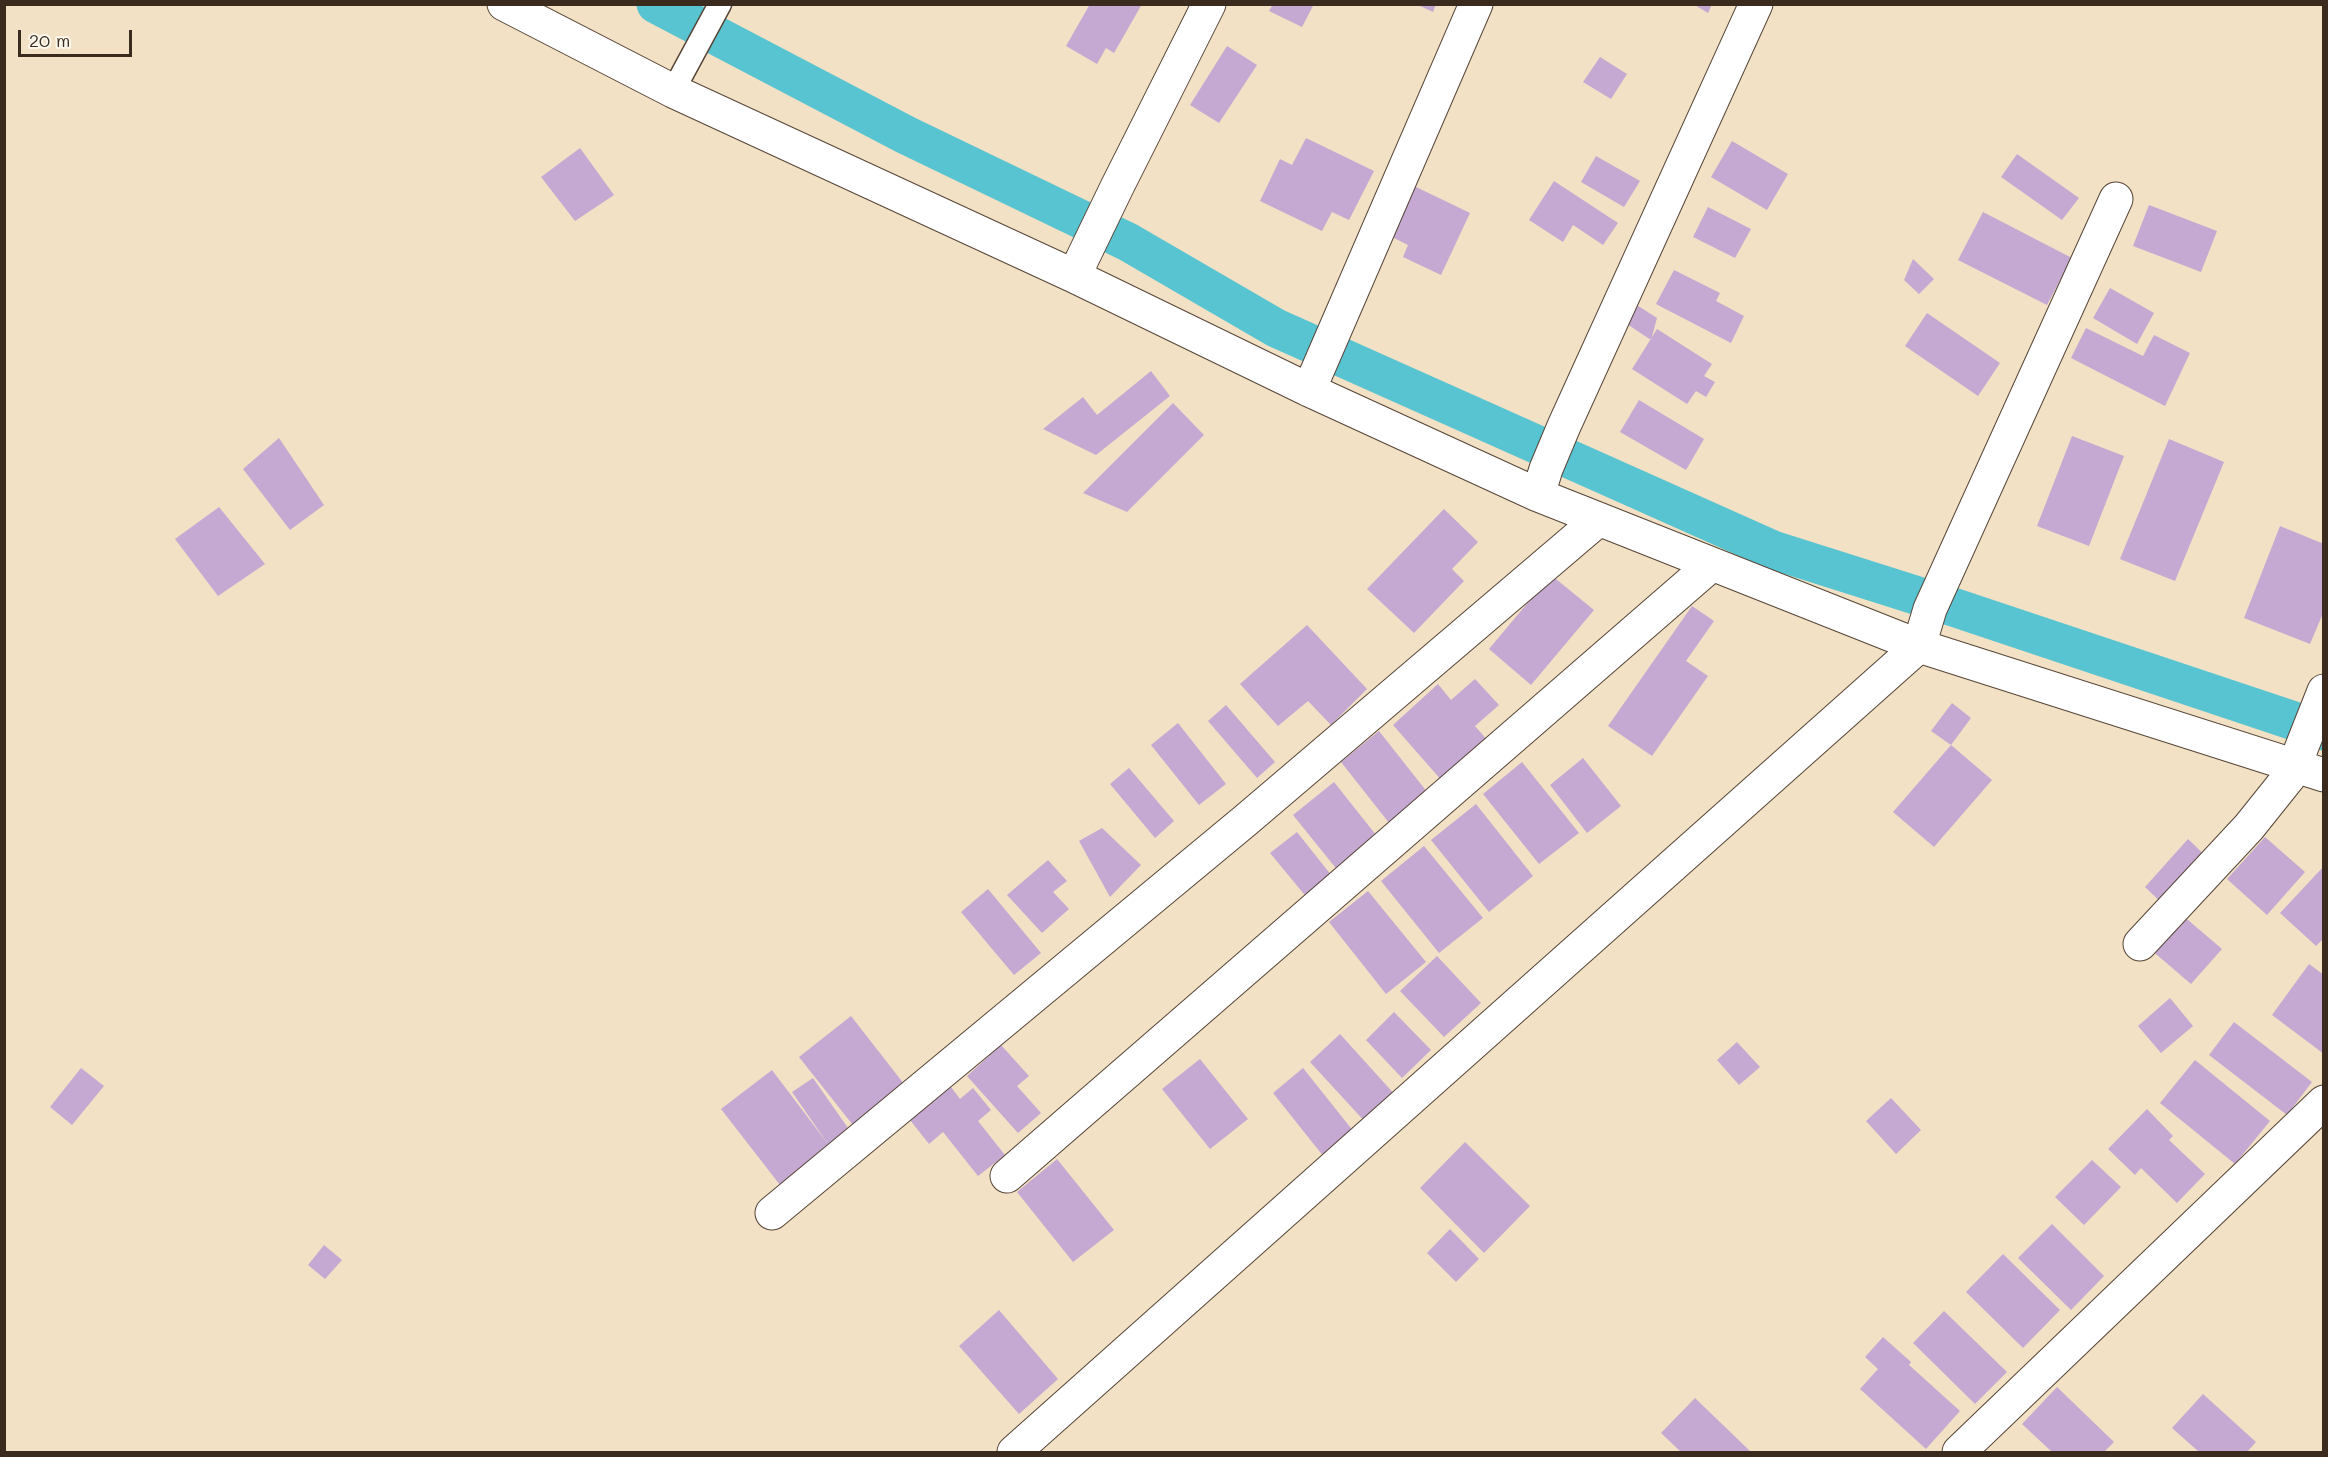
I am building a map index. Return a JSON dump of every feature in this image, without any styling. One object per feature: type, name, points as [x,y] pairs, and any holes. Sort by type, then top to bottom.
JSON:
[{"type":"street","points":[[504,4],[673,91],[1074,276],[1315,376],[1542,482],[1598,520],[1919,646],[2307,764]]},
{"type":"street","points":[[1074,276],[1209,4]]},
{"type":"street","points":[[1315,376],[1476,4]]},
{"type":"street","points":[[1542,482],[1564,426],[1756,4]]},
{"type":"street","points":[[1014,1452],[1919,646],[1930,609],[2116,199]]},
{"type":"street","points":[[772,1213],[1246,820],[1598,520]]},
{"type":"street","points":[[1006,1176],[1711,565]]},
{"type":"street","points":[[2140,944],[2307,764],[2324,691]]},
{"type":"street","points":[[1959,1452],[2324,1102]]},
{"type":"lane","points":[[673,91],[719,6]]},
{"type":"building","points":[[1090,4],[1142,4],[1114,53],[1106,48],[1097,64],[1066,46]]},
{"type":"building","points":[[1273,4],[1314,4],[1302,27],[1269,11]]},
{"type":"building","points":[[1416,4],[1436,4],[1433,12]]},
{"type":"building","points":[[1693,4],[1712,4],[1708,13]]},
{"type":"building","points":[[1227,46],[1257,65],[1219,123],[1190,105]]},
{"type":"building","points":[[1600,57],[1627,74],[1611,99],[1583,82]]},
{"type":"building","points":[[1306,138],[1374,171],[1349,220],[1332,212],[1322,231],[1260,201],[1280,159],[1292,165]]},
{"type":"building","points":[[1732,141],[1788,174],[1767,210],[1711,177]]},
{"type":"building","points":[[580,148],[614,195],[575,221],[541,177]]},
{"type":"building","points":[[2017,154],[2079,198],[2062,220],[2001,177]]},
{"type":"building","points":[[1596,156],[1640,181],[1624,207],[1581,182]]},
{"type":"building","points":[[1554,181],[1618,223],[1603,245],[1573,225],[1563,242],[1529,220]]},
{"type":"building","points":[[1414,186],[1470,213],[1441,275],[1403,257],[1408,245],[1390,236]]},
{"type":"building","points":[[2149,205],[2217,231],[2201,272],[2133,246]]},
{"type":"building","points":[[1708,207],[1751,229],[1735,258],[1693,237]]},
{"type":"building","points":[[1983,212],[2072,258],[2047,305],[1958,260]]},
{"type":"building","points":[[1913,259],[1934,279],[1919,294],[1904,280]]},
{"type":"building","points":[[1674,270],[1720,293],[1716,301],[1744,316],[1731,343],[1656,304]]},
{"type":"building","points":[[2110,288],[2154,313],[2137,344],[2093,318]]},
{"type":"building","points":[[1632,302],[1657,318],[1651,340],[1621,320]]},
{"type":"building","points":[[1927,313],[2000,363],[1978,396],[1905,346]]},
{"type":"building","points":[[2086,328],[2143,356],[2154,335],[2190,353],[2165,406],[2071,358]]},
{"type":"building","points":[[1657,329],[1712,364],[1704,376],[1715,382],[1706,397],[1696,391],[1687,404],[1632,369]]},
{"type":"building","points":[[1151,371],[1170,396],[1096,455],[1043,429],[1083,397],[1097,415]]},
{"type":"building","points":[[1639,400],[1704,439],[1686,470],[1620,432]]},
{"type":"building","points":[[1173,403],[1204,435],[1127,512],[1083,493]]},
{"type":"building","points":[[2072,436],[2124,456],[2089,546],[2037,526]]},
{"type":"building","points":[[279,438],[324,505],[290,530],[243,469]]},
{"type":"building","points":[[2169,439],[2224,462],[2175,581],[2120,559]]},
{"type":"building","points":[[219,507],[265,564],[218,596],[175,539]]},
{"type":"building","points":[[1444,509],[1478,542],[1452,569],[1464,581],[1414,633],[1367,589]]},
{"type":"building","points":[[2280,526],[2324,544],[2324,611],[2310,644],[2244,618]]},
{"type":"building","points":[[1551,575],[1594,610],[1531,685],[1489,649]]},
{"type":"building","points":[[1692,606],[1714,621],[1686,661],[1708,676],[1652,756],[1608,726]]},
{"type":"building","points":[[1307,625],[1367,689],[1331,725],[1308,701],[1278,726],[1240,684]]},
{"type":"building","points":[[1475,679],[1499,705],[1475,726],[1495,749],[1450,790],[1393,725],[1438,684],[1451,700]]},
{"type":"building","points":[[1952,703],[1971,718],[1951,745],[1931,731]]},
{"type":"building","points":[[1226,705],[1275,762],[1257,778],[1208,721]]},
{"type":"building","points":[[1178,723],[1226,784],[1199,805],[1151,745]]},
{"type":"building","points":[[1379,731],[1435,802],[1397,833],[1341,762]]},
{"type":"building","points":[[1951,745],[1992,780],[1934,847],[1893,812]]},
{"type":"building","points":[[1583,758],[1621,806],[1587,833],[1550,785]]},
{"type":"building","points":[[1522,762],[1579,833],[1539,864],[1483,794]]},
{"type":"building","points":[[1129,768],[1174,821],[1155,838],[1110,784]]},
{"type":"building","points":[[1334,782],[1384,845],[1343,877],[1293,815]]},
{"type":"building","points":[[1476,804],[1533,876],[1489,912],[1431,840]]},
{"type":"building","points":[[1102,828],[1141,865],[1110,897],[1079,841]]},
{"type":"building","points":[[1297,832],[1339,885],[1313,905],[1270,853]]},
{"type":"building","points":[[2265,837],[2305,872],[2267,915],[2227,879]]},
{"type":"building","points":[[2188,839],[2213,863],[2169,910],[2145,887]]},
{"type":"building","points":[[1424,846],[1483,918],[1439,953],[1381,881]]},
{"type":"building","points":[[1048,860],[1067,881],[1053,892],[1069,909],[1042,933],[1007,895]]},
{"type":"building","points":[[2324,866],[2324,938],[2316,946],[2280,913]]},
{"type":"building","points":[[988,889],[1041,953],[1014,975],[961,912]]},
{"type":"building","points":[[1368,891],[1426,962],[1386,994],[1329,922]]},
{"type":"building","points":[[2181,914],[2222,949],[2191,984],[2150,949]]},
{"type":"building","points":[[1437,956],[1481,1003],[1444,1037],[1400,991]]},
{"type":"building","points":[[2309,964],[2324,975],[2324,1054],[2272,1015]]},
{"type":"building","points":[[2170,998],[2193,1026],[2161,1053],[2138,1026]]},
{"type":"building","points":[[1394,1012],[1431,1050],[1402,1078],[1366,1040]]},
{"type":"building","points":[[851,1016],[911,1093],[860,1134],[799,1057]]},
{"type":"building","points":[[2234,1022],[2312,1082],[2287,1115],[2209,1055]]},
{"type":"building","points":[[1340,1034],[1397,1097],[1368,1125],[1310,1062]]},
{"type":"building","points":[[1737,1042],[1760,1067],[1739,1085],[1717,1060]]},
{"type":"building","points":[[1001,1045],[1029,1076],[1017,1086],[1041,1113],[1018,1133],[967,1076]]},
{"type":"building","points":[[1200,1059],[1248,1119],[1210,1149],[1162,1089]]},
{"type":"building","points":[[2195,1060],[2270,1121],[2235,1164],[2160,1103]]},
{"type":"building","points":[[81,1068],[104,1086],[72,1125],[50,1107]]},
{"type":"building","points":[[1303,1068],[1354,1132],[1324,1157],[1273,1093]]},
{"type":"building","points":[[772,1070],[828,1144],[792,1092],[813,1078],[855,1138],[787,1194],[721,1109]]},
{"type":"building","points":[[951,1087],[960,1099],[973,1088],[991,1110],[978,1121],[1005,1155],[978,1176],[943,1132],[929,1144],[910,1120]]},
{"type":"building","points":[[1891,1098],[1921,1130],[1896,1154],[1866,1121]]},
{"type":"building","points":[[2147,1109],[2173,1136],[2169,1140],[2205,1174],[2177,1203],[2141,1168],[2135,1175],[2108,1149]]},
{"type":"building","points":[[1465,1142],[1530,1206],[1484,1253],[1420,1188]]},
{"type":"building","points":[[1057,1159],[1114,1230],[1073,1262],[1017,1192]]},
{"type":"building","points":[[2092,1160],[2121,1187],[2084,1225],[2055,1197]]},
{"type":"building","points":[[2052,1224],[2104,1276],[2071,1310],[2018,1258]]},
{"type":"building","points":[[1450,1229],[1479,1259],[1456,1282],[1427,1253]]},
{"type":"building","points":[[324,1245],[342,1260],[325,1279],[308,1265]]},
{"type":"building","points":[[2003,1254],[2060,1310],[2023,1348],[1966,1292]]},
{"type":"building","points":[[999,1310],[1058,1379],[1019,1414],[959,1346]]},
{"type":"building","points":[[1944,1311],[2007,1372],[1975,1404],[1913,1343]]},
{"type":"building","points":[[1883,1337],[1911,1362],[1909,1365],[1960,1411],[1926,1449],[1860,1389],[1878,1369],[1865,1357]]},
{"type":"building","points":[[2057,1387],[2114,1442],[2104,1452],[2052,1452],[2022,1424]]},
{"type":"building","points":[[2203,1394],[2256,1442],[2247,1452],[2199,1452],[2172,1428]]},
{"type":"building","points":[[1695,1398],[1751,1452],[1681,1452],[1661,1433]]},
{"type":"waterway","points":[[656,4],[906,135],[1128,242],[1276,328],[1773,550],[1956,608],[2324,731]]}]
